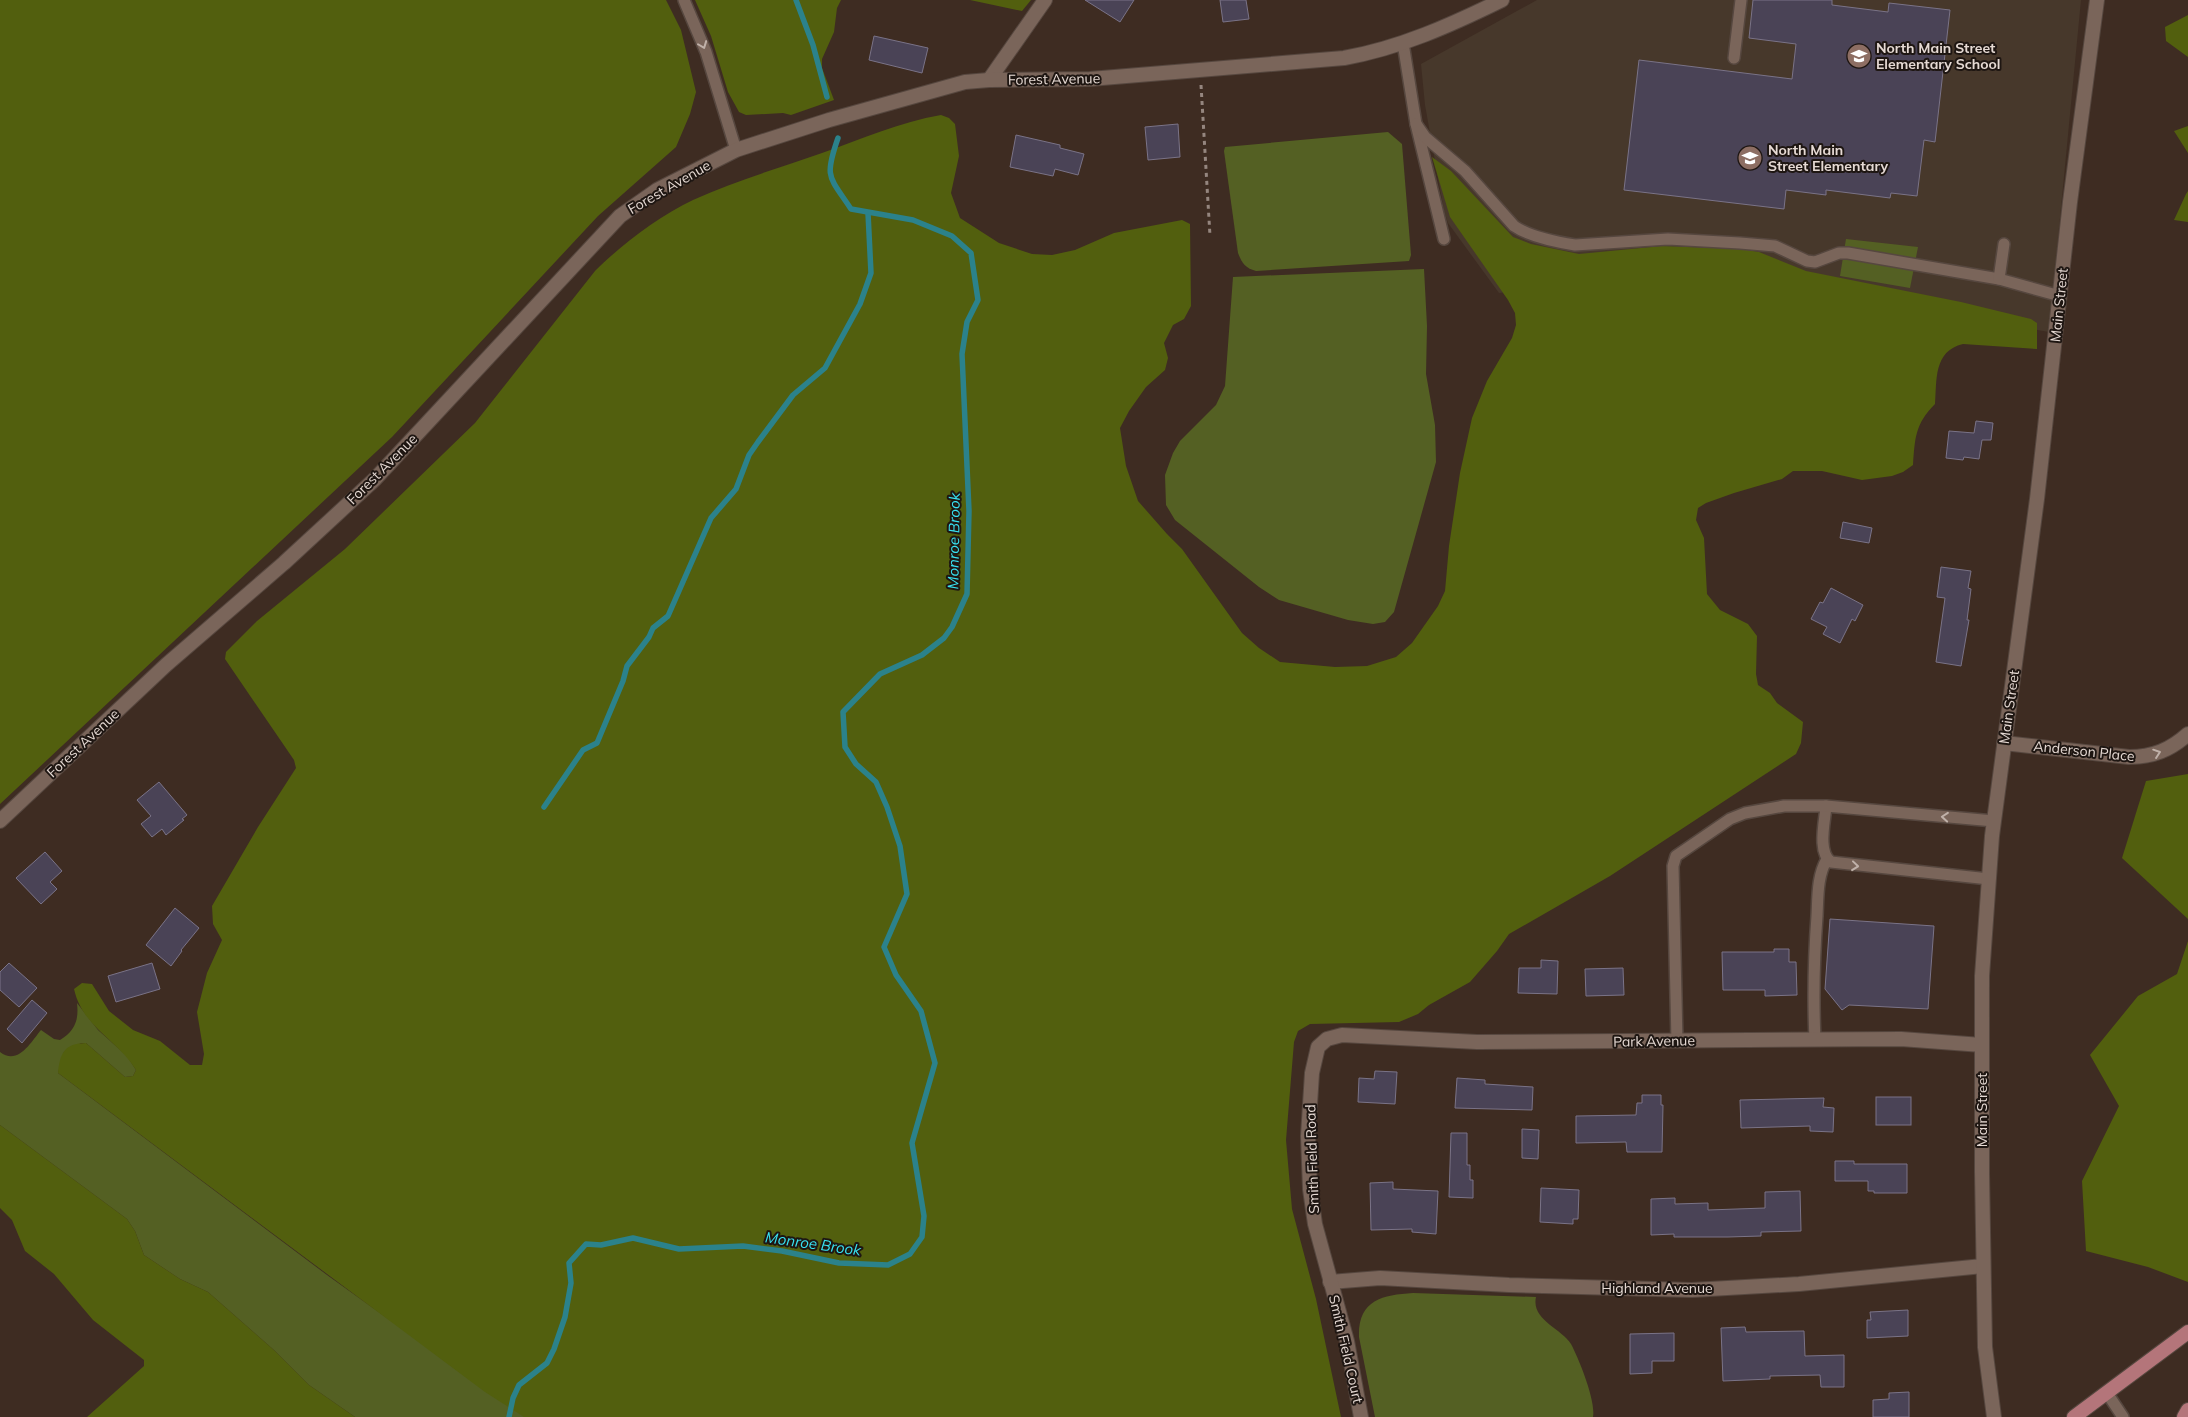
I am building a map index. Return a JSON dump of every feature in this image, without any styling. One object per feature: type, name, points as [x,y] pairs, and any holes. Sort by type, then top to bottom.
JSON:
[{"type":"main road","points":[[2074,1417],[2188,1332]]},
{"type":"main road","points":[[2184,1417],[2188,1410]]},
{"type":"street","points":[[988,80],[1045,0]]},
{"type":"street","name":"Forest Avenue","points":[[0,821],[166,665],[284,563],[375,479],[620,216],[665,186],[736,150],[829,120],[965,82],[1090,79],[1344,58],[1378,51],[1403,43],[1449,26],[1502,0]]},
{"type":"street","name":"Main Street","points":[[1994,1417],[1985,1347],[1983,1266],[1982,976],[1989,879],[1994,821],[2037,499],[2097,0]]},
{"type":"street","name":"Anderson Place","points":[[2004,743],[2129,757],[2148,757],[2177,744],[2188,734]]},
{"type":"street","name":"Park Avenue","points":[[1327,1039],[1342,1035],[1477,1042],[1901,1039],[1982,1045]]},
{"type":"street","name":"Smith Field Road","points":[[1327,1039],[1318,1047],[1312,1073],[1308,1136],[1310,1189],[1315,1224],[1330,1282]]},
{"type":"street","name":"Highland Avenue","points":[[1330,1282],[1380,1278],[1511,1285],[1692,1290],[1799,1284],[1983,1266]]},
{"type":"street","name":"Smith Field Court","points":[[1330,1282],[1347,1341],[1360,1417]]},
{"type":"lane","points":[[684,0],[706,52],[736,150]]},
{"type":"lane","points":[[1734,58],[1741,0]]},
{"type":"lane","points":[[1403,43],[1416,124],[1444,239]]},
{"type":"lane","points":[[1416,124],[1425,137],[1470,177],[1514,226],[1522,231],[1562,243],[1582,245],[1668,239],[1756,244],[1783,249],[1812,262],[1823,261],[1839,253],[1848,253],[1998,279],[2060,296]]},
{"type":"lane","points":[[1998,279],[2004,244]]},
{"type":"lane","points":[[1677,1040],[1673,866],[1675,857],[1723,824],[1745,813],[1784,806],[1826,806],[1994,821]]},
{"type":"lane","points":[[1815,1040],[1814,953],[1819,882],[1827,859],[1824,849],[1826,806]]},
{"type":"lane","points":[[1827,859],[1842,865],[1989,879]]},
{"type":"lane","points":[[2107,1393],[2123,1417]]},
{"type":"path","points":[[1200,70],[1210,236]]},
{"type":"shaded area","name":"North Main Street Elementary","points":[[1537,0],[2081,0],[2049,332],[1700,269],[1499,293],[1448,223],[1444,211],[1425,105],[1421,64]]},
{"type":"green space","points":[[0,0],[666,0],[681,30],[696,92],[690,114],[676,147],[598,216],[392,437],[0,804]]},
{"type":"green space","points":[[695,0],[841,0],[837,8],[834,32],[822,59],[822,68],[834,100],[791,115],[783,113],[746,115],[739,112],[728,92],[711,36]]},
{"type":"green space","points":[[970,0],[1031,0],[1022,11]]},
{"type":"green space","points":[[2188,15],[2188,57],[2166,41],[2165,27]]},
{"type":"green space","points":[[941,115],[949,118],[955,124],[959,156],[951,193],[960,218],[999,243],[1032,254],[1052,255],[1075,250],[1114,233],[1182,220],[1190,224],[1191,306],[1184,319],[1173,325],[1164,343],[1168,358],[1165,370],[1146,387],[1129,411],[1120,428],[1126,466],[1138,501],[1182,549],[1242,633],[1259,648],[1280,662],[1335,667],[1367,666],[1396,657],[1412,643],[1438,606],[1445,591],[1449,546],[1460,473],[1472,418],[1487,381],[1512,338],[1516,325],[1515,313],[1508,300],[1450,217],[1432,157],[1451,171],[1513,237],[1531,244],[1579,254],[1662,246],[1741,249],[1759,252],[1806,271],[1961,302],[2031,319],[2037,323],[2037,349],[1963,344],[1946,353],[1938,368],[1935,404],[1923,418],[1917,432],[1913,465],[1903,472],[1892,476],[1862,480],[1822,471],[1793,471],[1782,479],[1734,493],[1706,503],[1698,508],[1696,520],[1704,538],[1707,594],[1720,610],[1748,624],[1757,636],[1756,674],[1758,685],[1770,693],[1777,703],[1803,722],[1801,743],[1796,754],[1610,876],[1509,934],[1470,982],[1429,1005],[1418,1014],[1399,1022],[1310,1024],[1298,1031],[1294,1042],[1286,1140],[1292,1209],[1316,1299],[1341,1417],[524,1417],[485,1392],[58,1073],[64,1051],[73,1045],[86,1043],[125,1077],[133,1076],[136,1070],[120,1050],[85,1014],[78,1002],[74,989],[82,983],[92,984],[109,1011],[133,1030],[160,1041],[190,1065],[202,1065],[204,1054],[197,1012],[207,973],[222,940],[213,924],[212,906],[258,827],[296,768],[294,760],[225,659],[226,652],[257,621],[345,549],[475,423],[595,271],[616,251],[641,232],[667,214],[693,200],[725,187],[896,126]]},
{"type":"green space","points":[[2188,126],[2188,153],[2174,131]]},
{"type":"green space","points":[[1388,132],[1402,144],[1411,255],[1409,261],[1256,271],[1244,265],[1238,253],[1225,147]]},
{"type":"green space","points":[[2188,191],[2188,222],[2174,220],[2186,194]]},
{"type":"green space","points":[[1846,239],[1918,247],[1910,288],[1840,276]]},
{"type":"green space","points":[[1424,269],[1427,326],[1426,374],[1435,425],[1436,462],[1394,612],[1385,622],[1373,624],[1348,620],[1279,600],[1259,587],[1175,520],[1166,505],[1165,475],[1173,453],[1180,441],[1216,405],[1225,386],[1233,277]]},
{"type":"green space","points":[[2188,774],[2188,919],[2122,858],[2146,781]]},
{"type":"green space","points":[[2188,941],[2188,1282],[2148,1267],[2086,1251],[2082,1181],[2119,1106],[2090,1055],[2138,996],[2177,974]]},
{"type":"green space","points":[[77,1003],[98,1030],[127,1056],[136,1070],[133,1076],[125,1077],[86,1043],[81,1043],[64,1052],[58,1073],[327,1275],[405,1331],[533,1417],[355,1417],[309,1385],[275,1351],[208,1292],[180,1279],[144,1255],[135,1231],[127,1219],[0,1125],[0,1052],[7,1056],[13,1056],[24,1051],[41,1030],[54,1039],[60,1040],[65,1037],[75,1024]]},
{"type":"green space","points":[[0,1125],[127,1219],[135,1231],[144,1255],[180,1279],[208,1292],[275,1351],[309,1385],[355,1417],[87,1417],[144,1366],[144,1360],[93,1320],[54,1274],[25,1251],[12,1220],[0,1208]]},
{"type":"green space","points":[[1413,1293],[1536,1297],[1538,1312],[1542,1318],[1571,1344],[1589,1391],[1593,1417],[1375,1417],[1359,1337],[1363,1315],[1367,1307],[1382,1298]]},
{"type":"building","points":[[1085,0],[1134,0],[1120,22]]},
{"type":"building","points":[[1220,0],[1246,0],[1249,19],[1223,22]]},
{"type":"building","points":[[1753,0],[1832,0],[1832,5],[1888,12],[1889,3],[1950,10],[1935,142],[1924,140],[1917,196],[1891,193],[1890,198],[1826,190],[1826,195],[1786,190],[1784,209],[1624,190],[1639,60],[1792,79],[1796,44],[1749,38]]},
{"type":"building","points":[[874,36],[928,48],[922,73],[869,60]]},
{"type":"building","points":[[1178,124],[1180,157],[1148,160],[1145,127]]},
{"type":"building","points":[[1016,135],[1060,145],[1060,148],[1084,154],[1078,175],[1055,169],[1053,176],[1010,167]]},
{"type":"building","points":[[1976,421],[1993,423],[1991,440],[1982,440],[1979,459],[1964,457],[1963,460],[1946,458],[1949,431],[1974,433]]},
{"type":"building","points":[[1843,522],[1872,528],[1869,543],[1840,538]]},
{"type":"building","points":[[1941,567],[1971,571],[1968,588],[1971,589],[1967,620],[1969,620],[1961,666],[1936,662],[1945,598],[1937,597]]},
{"type":"building","points":[[1831,588],[1863,605],[1855,621],[1852,619],[1840,643],[1823,634],[1827,627],[1811,619],[1820,602],[1823,603]]},
{"type":"building","points":[[159,782],[187,815],[182,819],[184,820],[166,835],[162,829],[152,837],[141,824],[151,816],[137,800]]},
{"type":"building","points":[[45,852],[62,871],[50,882],[57,889],[41,904],[16,878]]},
{"type":"building","points":[[175,908],[199,928],[171,966],[146,945]]},
{"type":"building","points":[[1830,919],[1934,926],[1928,1009],[1849,1005],[1842,1010],[1825,989]]},
{"type":"building","points":[[1774,949],[1789,949],[1789,962],[1796,962],[1797,995],[1765,996],[1765,990],[1723,990],[1722,952],[1774,952]]},
{"type":"building","points":[[1541,960],[1558,961],[1557,994],[1518,993],[1519,968],[1541,968]]},
{"type":"building","points":[[9,963],[37,988],[19,1007],[0,990],[0,972]]},
{"type":"building","points":[[152,963],[160,989],[116,1002],[108,976]]},
{"type":"building","points":[[1623,968],[1624,995],[1586,996],[1585,969]]},
{"type":"building","points":[[32,1000],[47,1013],[22,1043],[7,1029]]},
{"type":"building","points":[[1375,1071],[1397,1072],[1395,1104],[1358,1102],[1359,1078],[1374,1079]]},
{"type":"building","points":[[1457,1078],[1485,1080],[1485,1084],[1533,1087],[1532,1110],[1455,1108]]},
{"type":"building","points":[[1642,1095],[1661,1095],[1661,1105],[1663,1105],[1662,1152],[1627,1152],[1626,1142],[1576,1143],[1576,1116],[1636,1115],[1637,1103],[1642,1103]]},
{"type":"building","points":[[1876,1097],[1911,1097],[1911,1125],[1876,1125]]},
{"type":"building","points":[[1824,1098],[1823,1107],[1834,1108],[1833,1132],[1810,1131],[1810,1126],[1741,1128],[1740,1100]]},
{"type":"building","points":[[1522,1129],[1539,1130],[1538,1159],[1522,1158]]},
{"type":"building","points":[[1451,1133],[1467,1133],[1467,1165],[1470,1165],[1470,1180],[1473,1180],[1473,1198],[1449,1197]]},
{"type":"building","points":[[1835,1161],[1854,1161],[1854,1164],[1907,1164],[1907,1193],[1874,1193],[1874,1191],[1868,1191],[1868,1181],[1835,1181]]},
{"type":"building","points":[[1393,1182],[1393,1189],[1438,1191],[1436,1234],[1412,1232],[1412,1229],[1371,1230],[1370,1183]]},
{"type":"building","points":[[1541,1188],[1579,1190],[1578,1219],[1573,1219],[1573,1224],[1540,1222]]},
{"type":"building","points":[[1800,1191],[1801,1231],[1761,1232],[1761,1236],[1728,1237],[1674,1237],[1674,1234],[1651,1235],[1651,1199],[1675,1198],[1675,1204],[1708,1203],[1708,1210],[1765,1208],[1765,1192]]},
{"type":"building","points":[[1908,1310],[1908,1336],[1867,1338],[1867,1320],[1871,1320],[1870,1312]]},
{"type":"building","points":[[1745,1327],[1746,1332],[1804,1331],[1805,1356],[1844,1355],[1844,1387],[1821,1387],[1820,1375],[1770,1376],[1770,1379],[1723,1381],[1721,1328]]},
{"type":"building","points":[[1674,1333],[1674,1361],[1652,1361],[1652,1373],[1630,1374],[1630,1334]]},
{"type":"building","points":[[1909,1392],[1909,1417],[1873,1417],[1873,1400],[1889,1399],[1889,1393]]},
{"type":"waterway","name":"Monroe Brook","points":[[796,0],[813,45],[827,97]]},
{"type":"waterway","name":"Monroe Brook","points":[[509,1417],[513,1398],[519,1385],[547,1363],[554,1349],[565,1317],[571,1283],[569,1263],[586,1244],[601,1245],[633,1238],[679,1249],[743,1246],[782,1251],[839,1263],[888,1265],[910,1254],[922,1237],[924,1216],[912,1143],[935,1063],[921,1011],[896,975],[884,947],[907,894],[900,846],[887,807],[876,782],[856,764],[845,747],[843,712],[880,674],[922,655],[944,638],[952,627],[967,594],[969,511],[962,354],[967,322],[978,300],[971,253],[952,236],[913,220],[851,209],[831,176],[831,161],[838,138]]},
{"type":"waterway","points":[[544,807],[583,750],[597,743],[623,681],[627,666],[649,637],[653,628],[668,616],[711,518],[736,489],[749,455],[793,395],[825,368],[860,304],[871,273],[868,213]]},
{"type":"place","name":"North Main Street Elementary School","points":[[1859,56]]},
{"type":"place","name":"North Main Street Elementary","points":[[1750,158]]}]
